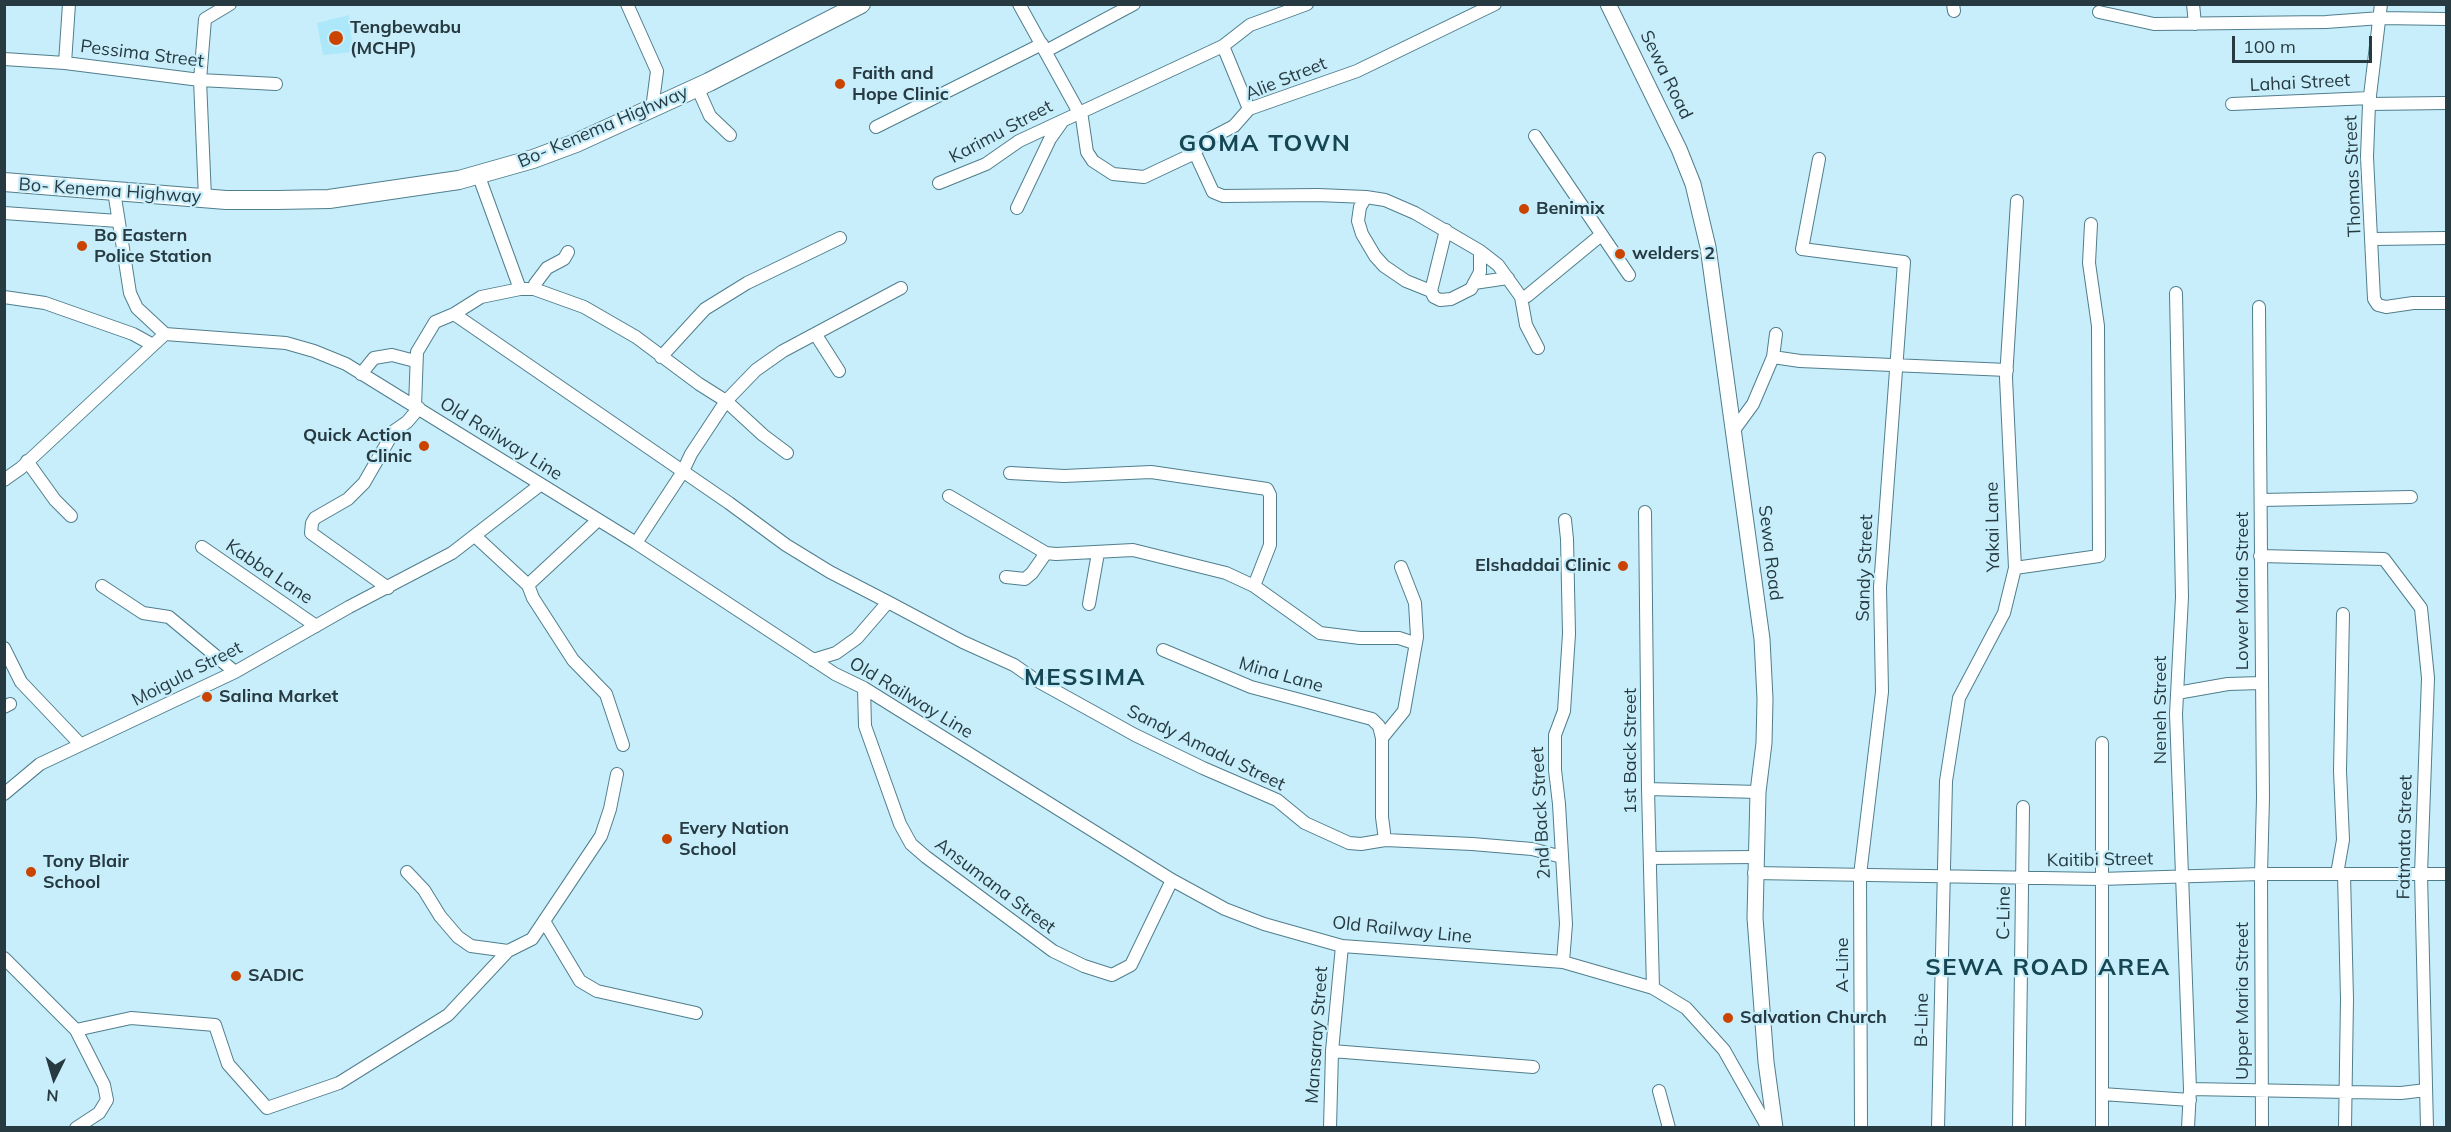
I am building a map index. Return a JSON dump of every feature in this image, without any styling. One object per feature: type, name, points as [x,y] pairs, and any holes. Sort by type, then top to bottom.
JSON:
[{"type":"highway","name":"Bo- Kenema Highway","points":[[4,182],[206,198],[329,199],[395,191],[478,174],[533,159],[652,109],[861,4]]},
{"type":"main road","name":"Sewa Road","points":[[1608,4],[1666,120],[1693,183],[1708,247],[1763,661],[1764,732],[1754,873],[1757,968],[1775,1128]]},
{"type":"street","points":[[65,63],[69,4]]},
{"type":"street","points":[[206,198],[200,80],[205,19],[230,4]]},
{"type":"street","points":[[627,4],[657,71],[652,109]]},
{"type":"street","name":"Alie Street","points":[[1019,4],[1082,118],[1087,152],[1093,161],[1113,174],[1144,177],[1195,153],[1211,138],[1234,126],[1249,109],[1357,70],[1495,4]]},
{"type":"street","points":[[876,127],[1134,4]]},
{"type":"street","name":"Karimu Street","points":[[939,183],[986,164],[1019,141],[1063,119],[1223,46],[1250,25],[1307,4]]},
{"type":"street","points":[[2193,4],[2195,24]]},
{"type":"street","points":[[2100,12],[2154,24],[2326,22],[2381,11],[2446,19]]},
{"type":"street","name":"Thomas Street","points":[[2381,11],[2369,101],[2367,157],[2373,239],[2374,299],[2378,305],[2386,307],[2414,303],[2446,303]]},
{"type":"street","points":[[1223,46],[1249,109]]},
{"type":"street","name":"Pessima Street","points":[[4,59],[65,63],[200,80],[276,84]]},
{"type":"street","points":[[697,87],[710,116],[730,135]]},
{"type":"street","name":"Lahai Street","points":[[2232,104],[2369,101],[2446,103]]},
{"type":"street","points":[[1017,208],[1050,139],[1063,119]]},
{"type":"street","points":[[1535,136],[1629,275]]},
{"type":"street","points":[[1195,153],[1213,192],[1223,196],[1318,195],[1385,200],[1446,230],[1480,251],[1508,278],[1521,297],[1526,325],[1538,348]]},
{"type":"street","name":"Sandy Street","points":[[1819,159],[1802,249],[1904,262],[1880,587],[1882,692],[1860,874]]},
{"type":"street","points":[[478,174],[520,289]]},
{"type":"street","points":[[4,480],[165,334],[137,308],[130,293],[114,191]]},
{"type":"street","points":[[1366,198],[1360,207],[1358,222],[1375,256],[1406,281],[1431,291]]},
{"type":"street","name":"Yakai Lane","points":[[1943,877],[1946,781],[1959,698],[2004,613],[2015,568],[2007,370],[2017,201]]},
{"type":"street","points":[[4,213],[118,221]]},
{"type":"street","points":[[2015,568],[2099,556],[2098,326],[2090,263],[2091,224]]},
{"type":"street","points":[[1446,230],[1431,291],[1434,297],[1440,300],[1451,299],[1471,289],[1480,272],[1480,251]]},
{"type":"street","points":[[1521,297],[1527,296],[1601,235]]},
{"type":"street","points":[[661,357],[705,309],[747,283],[840,237]]},
{"type":"street","points":[[2373,239],[2446,238]]},
{"type":"street","points":[[534,289],[547,268],[564,259],[568,252]]},
{"type":"street","points":[[1474,283],[1508,278]]},
{"type":"street","points":[[636,543],[726,401],[756,370],[783,351],[901,288]]},
{"type":"street","points":[[388,588],[311,533],[312,524],[315,518],[348,500],[364,483],[394,431],[407,422],[417,407],[415,361],[417,352],[435,322],[454,315],[481,297],[520,289],[534,289],[584,307],[636,337],[661,357],[726,401],[763,435],[787,453]]},
{"type":"street","name":"Neneh Street","points":[[2176,293],[2182,597],[2176,714],[2190,1094],[2188,1128]]},
{"type":"street","points":[[4,297],[45,303],[133,334],[153,345]]},
{"type":"street","name":"Lower Maria Street","points":[[2259,307],[2263,798],[2261,874]]},
{"type":"street","name":"Sandy Amadu Street","points":[[454,315],[729,503],[786,545],[830,572],[963,642],[1014,665],[1034,679],[1135,735],[1277,800],[1305,823],[1350,843],[1361,844],[1385,840],[1472,844],[1532,849],[1562,857]]},
{"type":"street","name":"Old Railway Line","points":[[165,334],[286,343],[314,351],[361,374],[636,543],[835,674],[864,688],[1172,880],[1225,909],[1342,946],[1563,962],[1653,988],[1686,1008],[1712,1035],[1724,1050],[1768,1128]]},
{"type":"street","points":[[1734,430],[1753,404],[1773,357],[1776,334]]},
{"type":"street","points":[[816,335],[839,371]]},
{"type":"street","points":[[361,374],[374,358],[392,355],[415,361]]},
{"type":"street","points":[[1773,357],[1800,361],[2007,370]]},
{"type":"street","points":[[27,461],[55,500],[71,516]]},
{"type":"street","points":[[1010,473],[1064,476],[1151,472],[1267,489],[1270,495],[1270,545],[1254,586]]},
{"type":"street","name":"Moigula Street","points":[[4,794],[40,764],[235,672],[452,553],[540,485]]},
{"type":"street","points":[[949,496],[1046,553],[1133,550],[1226,573],[1254,586],[1320,633],[1360,638],[1399,638],[1414,643]]},
{"type":"street","points":[[2261,500],[2412,497]]},
{"type":"street","name":"1st Back Street","points":[[1645,513],[1653,988]]},
{"type":"street","points":[[528,585],[598,520]]},
{"type":"street","name":"2nd Back Street","points":[[1563,962],[1566,924],[1555,770],[1555,735],[1564,711],[1569,634],[1568,539],[1565,520]]},
{"type":"street","points":[[475,536],[528,585],[533,598],[573,660],[606,694],[622,745]]},
{"type":"street","name":"Kabba Lane","points":[[202,548],[316,626]]},
{"type":"street","points":[[1006,577],[1024,579],[1032,573],[1046,553]]},
{"type":"street","points":[[1089,604],[1098,553]]},
{"type":"street","name":"Fatmata Street","points":[[2260,556],[2384,559],[2421,608],[2428,678],[2421,874],[2427,1128]]},
{"type":"street","points":[[1385,840],[1382,817],[1382,738],[1404,711],[1412,673],[1414,643],[1417,637],[1415,603],[1401,567]]},
{"type":"street","points":[[102,586],[143,613],[169,617],[235,672]]},
{"type":"street","points":[[813,660],[836,653],[857,638],[888,602]]},
{"type":"street","points":[[2343,614],[2340,771],[2343,840],[2340,874],[2347,999],[2345,1128]]},
{"type":"street","points":[[4,648],[21,682],[80,744]]},
{"type":"street","name":"Mina Lane","points":[[1163,650],[1251,687],[1372,719],[1379,726],[1382,738]]},
{"type":"street","points":[[2177,693],[2228,684],[2261,683]]},
{"type":"street","name":"Ansumana Street","points":[[864,688],[865,726],[900,824],[911,844],[1053,951],[1084,966],[1112,975],[1131,965],[1172,880]]},
{"type":"street","points":[[2102,743],[2100,879],[2102,1128]]},
{"type":"street","points":[[76,1030],[131,1018],[215,1025],[228,1064],[267,1108],[339,1083],[439,1020],[474,988],[508,951],[532,939],[601,836],[610,809],[617,774]]},
{"type":"street","points":[[1648,789],[1758,792]]},
{"type":"street","name":"C-Line","points":[[2019,1128],[2023,807]]},
{"type":"street","points":[[1650,858],[1755,857]]},
{"type":"street","points":[[407,872],[424,890],[440,916],[458,937],[471,946],[508,951]]},
{"type":"street","name":"Kaitibi Street","points":[[1754,873],[2023,879],[2261,874],[2446,874]]},
{"type":"street","name":"A-Line","points":[[1860,874],[1861,1128]]},
{"type":"street","name":"Upper Maria Street","points":[[2261,874],[2262,1128]]},
{"type":"street","name":"B-Line","points":[[1938,1128],[1943,877]]},
{"type":"street","points":[[544,921],[580,981],[597,991],[696,1013]]},
{"type":"street","name":"Mansaray Street","points":[[1330,1128],[1332,1051],[1342,946]]},
{"type":"street","points":[[4,958],[76,1030],[104,1085],[106,1101],[99,1113],[76,1128]]},
{"type":"street","points":[[1332,1051],[1533,1068]]},
{"type":"street","points":[[2102,1094],[2190,1094],[2261,1090],[2401,1093],[2426,1090]]},
{"type":"street","points":[[1659,1091],[1669,1128]]},
{"type":"shaded area","name":"Tengbewabu (MCHP)","points":[[349,15],[353,52],[323,55],[317,23]]},
{"type":"place","name":"Tengbewabu (MCHP)","points":[[336,38]]},
{"type":"place","name":"Faith and Hope Clinic","points":[[840,84]]},
{"type":"place","name":"Benimix","points":[[1524,209]]},
{"type":"place","name":"Bo Eastern Police Station","points":[[82,246]]},
{"type":"place","name":"welders 2","points":[[1620,254]]},
{"type":"place","name":"Quick Action Clinic","points":[[424,446]]},
{"type":"place","name":"Elshaddai Clinic","points":[[1623,566]]},
{"type":"place","name":"Salina Market","points":[[207,697]]},
{"type":"place","name":"Every Nation School","points":[[667,839]]},
{"type":"place","name":"Tony Blair School","points":[[31,872]]},
{"type":"place","name":"SADIC","points":[[236,976]]},
{"type":"place","name":"Salvation Church","points":[[1728,1018]]},
{"type":"district","name":"GOMA TOWN","points":[[1265,144]]},
{"type":"district","name":"MESSIMA","points":[[1085,678]]},
{"type":"district","name":"SEWA ROAD AREA","points":[[2048,968]]}]
